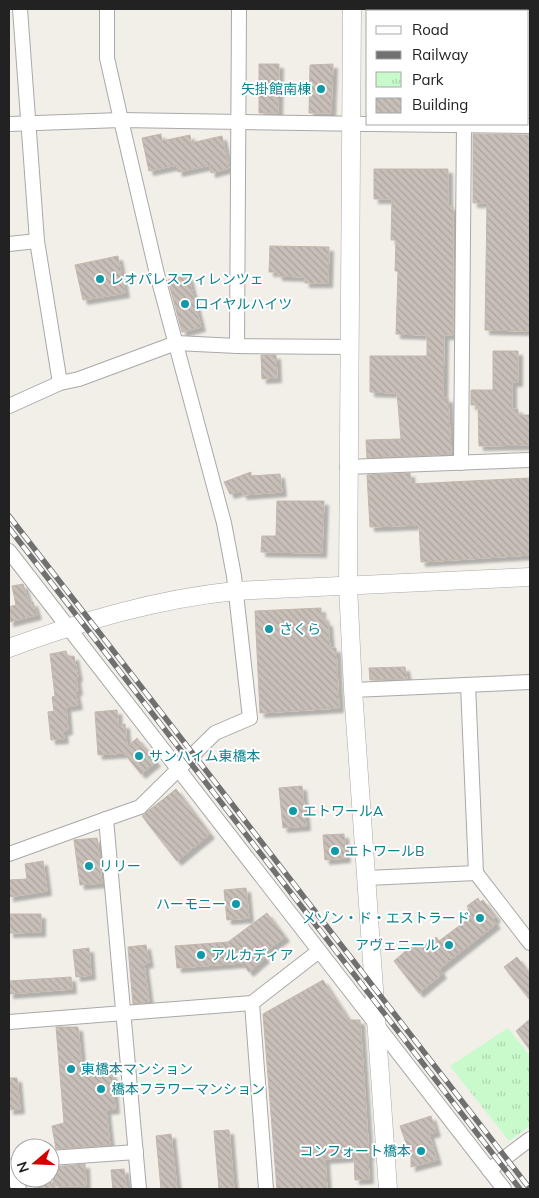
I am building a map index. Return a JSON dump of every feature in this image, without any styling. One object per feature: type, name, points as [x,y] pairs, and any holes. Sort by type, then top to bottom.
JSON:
[{"type":"street","points":[[20,9],[37,241],[60,383]]},
{"type":"street","points":[[9,854],[140,807],[215,733],[250,718],[236,591],[224,523],[176,343],[121,120],[108,58],[106,9]]},
{"type":"street","points":[[237,346],[239,9]]},
{"type":"street","points":[[352,9],[363,124],[349,347],[348,585],[353,690],[388,1189]]},
{"type":"street","points":[[9,124],[121,120],[363,124]]},
{"type":"street","points":[[461,463],[464,125],[530,126]]},
{"type":"street","points":[[9,244],[37,241]]},
{"type":"street","points":[[9,406],[60,383],[79,379],[176,343],[237,346],[349,347]]},
{"type":"street","points":[[347,467],[530,460]]},
{"type":"street","points":[[9,551],[504,1189]]},
{"type":"street","points":[[9,648],[67,626],[159,602],[236,591],[530,577]]},
{"type":"street","points":[[353,690],[530,682]]},
{"type":"street","points":[[468,685],[476,873],[530,943]]},
{"type":"street","points":[[106,819],[140,1189]]},
{"type":"street","points":[[367,878],[476,873]]},
{"type":"street","points":[[9,1022],[252,1003],[319,950]]},
{"type":"street","points":[[252,1003],[266,1189]]},
{"type":"street","points":[[489,1170],[530,1138]]},
{"type":"street","points":[[60,1157],[136,1152]]},
{"type":"street","points":[[9,1166],[19,1189]]},
{"type":"green space","points":[[508,1028],[530,1056],[530,1126],[509,1141],[450,1066]]},
{"type":"building","points":[[259,64],[279,64],[278,113],[259,113]]},
{"type":"building","name":"矢掛館南棟","points":[[333,64],[331,113],[309,113],[310,65]]},
{"type":"building","points":[[161,134],[162,141],[190,135],[191,143],[222,136],[229,168],[211,173],[210,165],[178,172],[177,165],[149,171],[142,138]]},
{"type":"building","points":[[473,134],[530,135],[530,331],[485,330],[487,203],[473,203]]},
{"type":"building","points":[[374,169],[448,169],[448,206],[453,206],[453,335],[444,335],[443,398],[448,398],[451,454],[367,458],[366,440],[401,439],[397,393],[370,392],[370,356],[427,356],[427,335],[396,334],[398,271],[395,271],[396,240],[391,240],[392,199],[374,199]]},
{"type":"building","points":[[270,246],[329,247],[328,283],[305,283],[305,277],[278,276],[278,272],[269,272]]},
{"type":"building","name":"レオパレスフィレンツェ","points":[[118,256],[125,293],[83,300],[75,265]]},
{"type":"building","name":"ロイヤルハイツ","points":[[188,275],[201,327],[182,332],[168,280]]},
{"type":"building","points":[[493,351],[518,351],[518,382],[512,382],[512,409],[518,409],[518,415],[530,415],[530,445],[479,446],[478,405],[471,405],[471,390],[493,390]]},
{"type":"building","points":[[261,355],[276,355],[277,378],[262,379]]},
{"type":"building","points":[[251,472],[251,476],[280,474],[282,492],[243,495],[241,491],[230,494],[224,482]]},
{"type":"building","points":[[410,473],[411,484],[530,478],[530,555],[421,562],[419,525],[370,527],[367,475]]},
{"type":"building","points":[[277,501],[324,501],[322,553],[261,552],[262,536],[276,536]]},
{"type":"building","points":[[23,584],[29,603],[33,602],[37,615],[9,622],[9,607],[16,605],[12,586]]},
{"type":"building","points":[[321,608],[321,616],[324,616],[325,622],[328,622],[330,648],[336,648],[339,708],[260,713],[255,611]]},
{"type":"building","points":[[66,651],[68,657],[74,656],[78,677],[76,677],[78,691],[75,691],[78,705],[66,707],[68,730],[63,731],[64,739],[51,740],[48,712],[54,711],[52,697],[55,696],[50,654]]},
{"type":"building","points":[[405,667],[407,679],[370,680],[369,668]]},
{"type":"building","points":[[117,710],[118,725],[125,724],[127,747],[137,738],[156,762],[141,774],[124,753],[98,755],[95,712]]},
{"type":"building","name":"エトワールA","points":[[302,786],[306,826],[283,828],[279,788]]},
{"type":"building","points":[[176,789],[210,834],[177,861],[142,816]]},
{"type":"building","name":"エトワールB","points":[[344,834],[346,858],[325,860],[323,835]]},
{"type":"building","name":"リリー","points":[[97,838],[102,883],[80,885],[74,840]]},
{"type":"building","points":[[43,861],[47,891],[9,897],[9,880],[27,879],[25,864]]},
{"type":"building","name":"ハーモニー","points":[[246,888],[249,918],[227,920],[224,890]]},
{"type":"building","points":[[478,898],[480,902],[483,900],[496,917],[493,920],[496,924],[439,969],[442,974],[419,993],[394,961],[416,942],[421,948],[436,937],[439,941],[467,920],[462,913],[469,909],[467,906]]},
{"type":"building","points":[[267,913],[285,937],[262,954],[265,958],[249,972],[242,963],[177,968],[175,946],[228,942]]},
{"type":"building","points":[[9,914],[41,914],[41,932],[9,933]]},
{"type":"building","points":[[146,945],[149,963],[144,964],[149,1002],[133,1004],[128,947]]},
{"type":"building","points":[[89,948],[91,975],[76,977],[73,950]]},
{"type":"building","points":[[517,957],[530,974],[530,1000],[504,967]]},
{"type":"building","points":[[71,977],[72,989],[9,994],[9,981]]},
{"type":"building","points":[[323,980],[349,1020],[360,1020],[369,1179],[355,1180],[354,1157],[325,1159],[327,1189],[277,1189],[263,1014]]},
{"type":"building","points":[[530,1019],[530,1050],[516,1031]]},
{"type":"building","points":[[56,1027],[78,1027],[82,1069],[97,1068],[97,1073],[112,1073],[115,1109],[106,1110],[110,1145],[60,1149],[60,1138],[54,1138],[52,1126],[64,1123]]},
{"type":"building","points":[[9,1078],[17,1078],[20,1109],[9,1110]]},
{"type":"building","points":[[431,1116],[436,1132],[429,1134],[437,1160],[411,1167],[411,1157],[400,1126]]},
{"type":"building","points":[[229,1130],[234,1189],[219,1189],[214,1131]]},
{"type":"building","points":[[171,1134],[177,1189],[161,1189],[156,1136]]},
{"type":"building","points":[[85,1164],[86,1186],[60,1186],[60,1166]]},
{"type":"building","points":[[124,1169],[127,1189],[113,1189],[111,1170]]},
{"type":"building","points":[[35,1188],[52,1189],[35,1189]]},
{"type":"railway","points":[[9,516],[530,1189]]},
{"type":"railway","points":[[9,528],[520,1189]]},
{"type":"place","name":"矢掛館南棟","points":[[321,89]]},
{"type":"place","name":"レオパレスフィレンツェ","points":[[100,279]]},
{"type":"place","name":"ロイヤルハイツ","points":[[185,304]]},
{"type":"place","name":"さくら","points":[[269,629]]},
{"type":"place","name":"サンハイム東橋本","points":[[139,756]]},
{"type":"place","name":"エトワールA","points":[[293,811]]},
{"type":"place","name":"エトワールB","points":[[335,851]]},
{"type":"place","name":"リリー","points":[[89,866]]},
{"type":"place","name":"ハーモニー","points":[[236,904]]},
{"type":"place","name":"メゾン・ド・エストラード","points":[[480,918]]},
{"type":"place","name":"アヴェニール","points":[[449,945]]},
{"type":"place","name":"アルカディア","points":[[201,955]]},
{"type":"place","name":"東橋本マンション","points":[[71,1069]]},
{"type":"place","name":"橋本フラワーマンション","points":[[101,1089]]},
{"type":"place","name":"コンフォート橋本","points":[[421,1151]]}]
